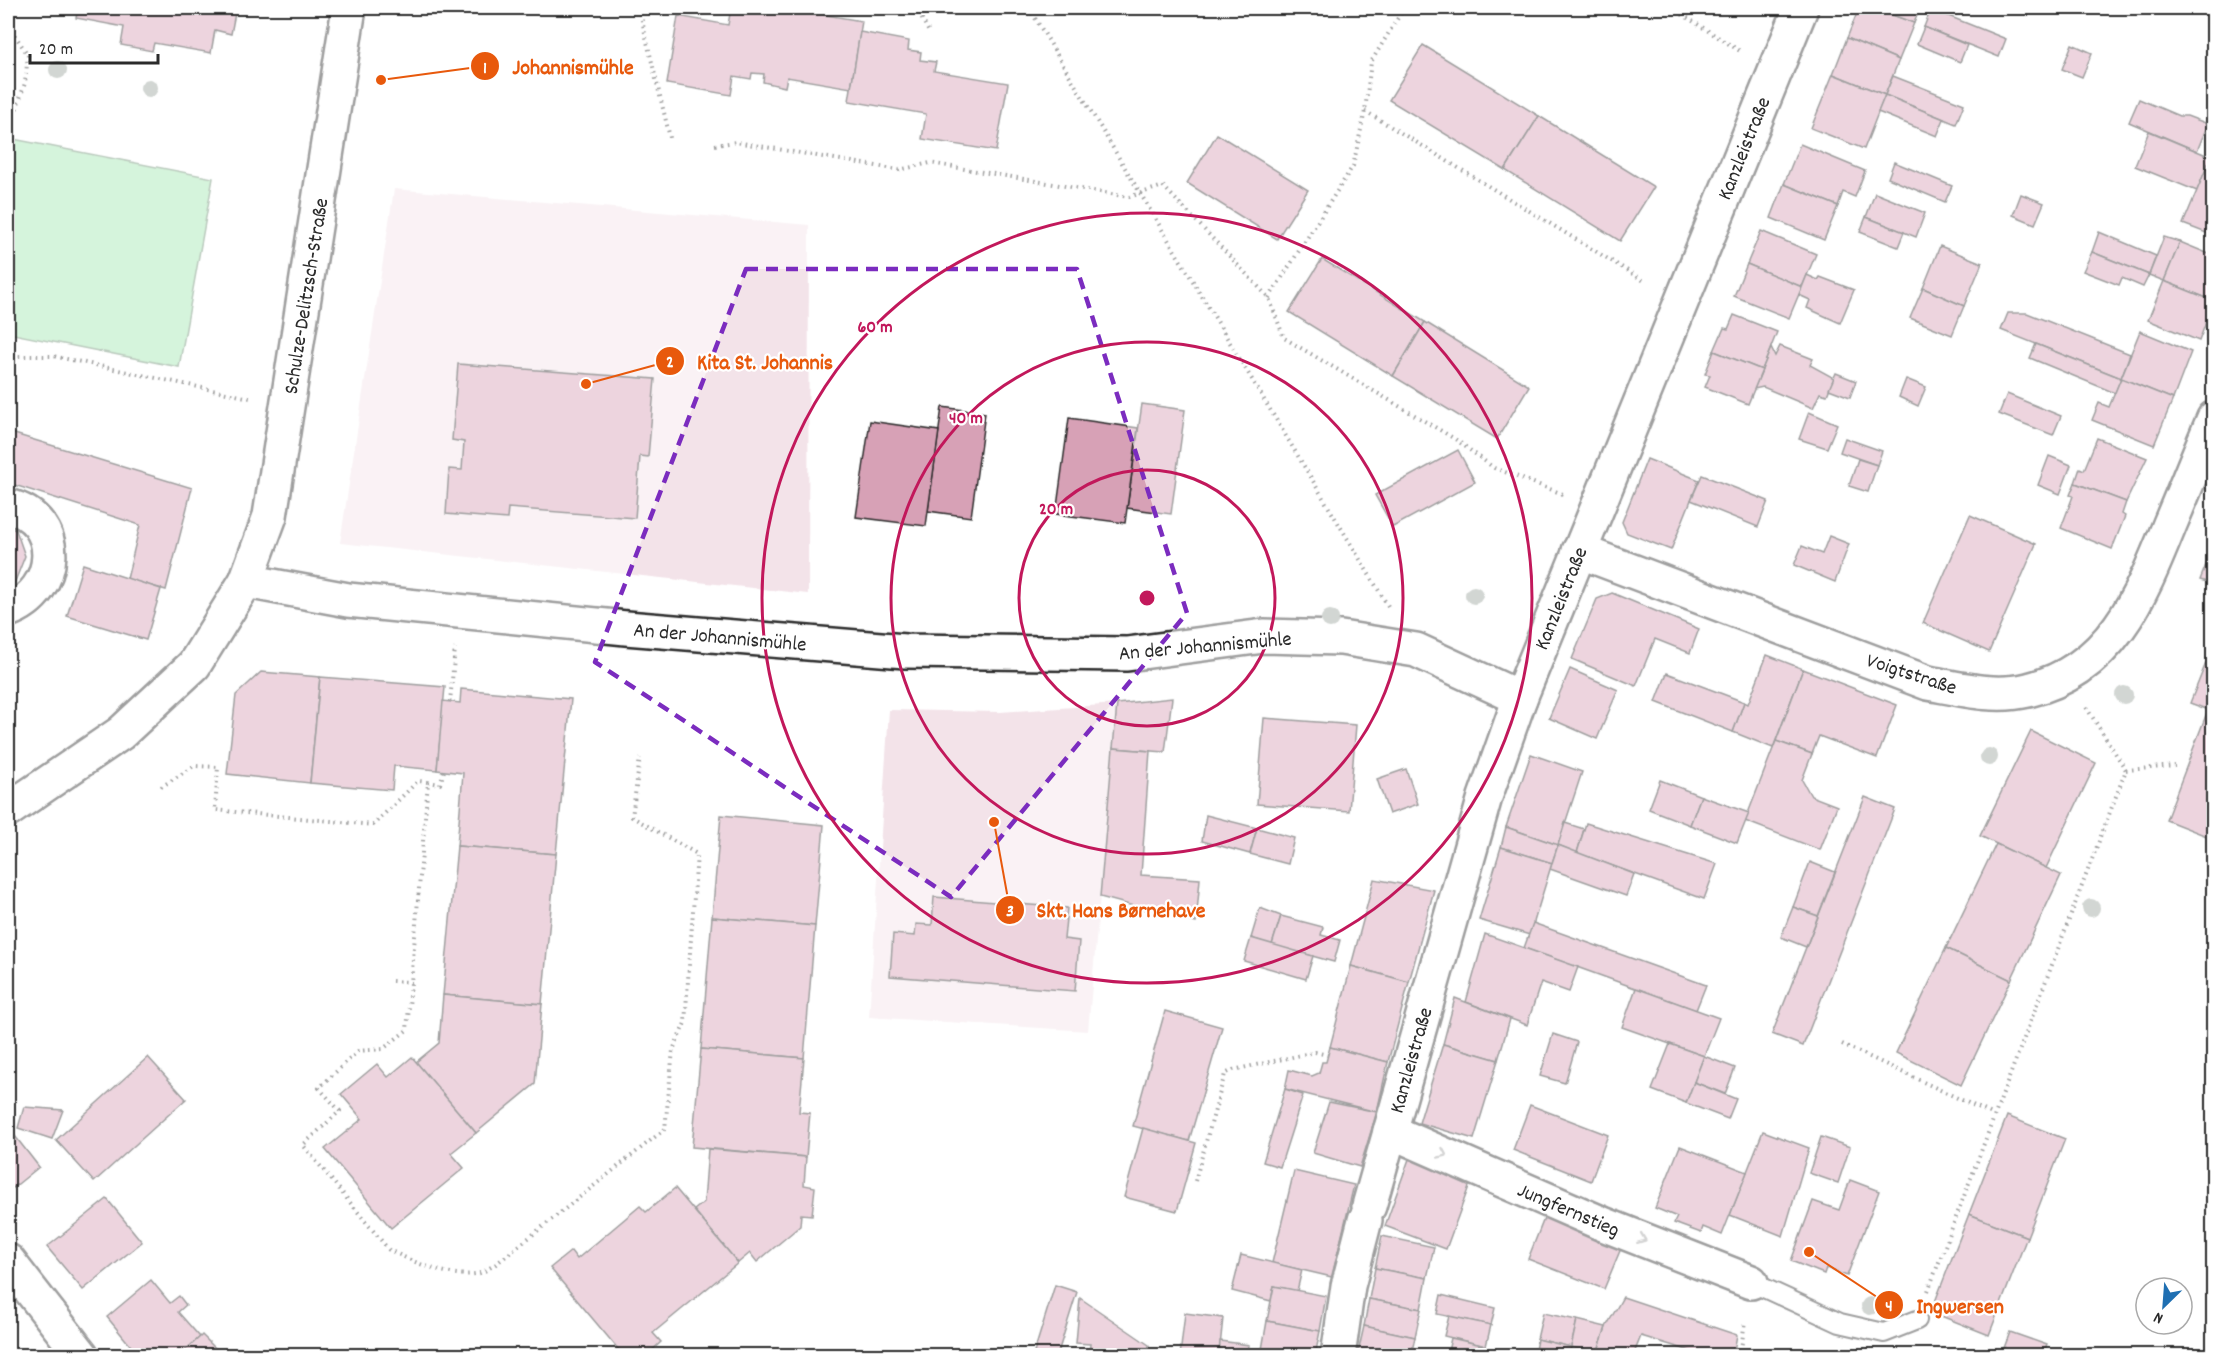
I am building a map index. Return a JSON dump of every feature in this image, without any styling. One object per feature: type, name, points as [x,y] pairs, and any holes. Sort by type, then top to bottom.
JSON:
[{"type":"street","name":"Schulze-Delitzsch-Straße","points":[[246,581],[270,516],[349,8]]},
{"type":"street","name":"Kanzleistraße","points":[[1338,1356],[1348,1286],[1367,1213],[1485,797],[1520,698],[1801,8]]},
{"type":"street","name":"Voigtstraße","points":[[1579,551],[1928,683],[1981,693],[2027,690],[2067,676],[2098,652],[2124,623],[2139,598],[2214,418]]},
{"type":"street","points":[[8,506],[21,509],[42,529],[51,557],[43,584],[22,605],[8,610]]},
{"type":"street","name":"An der Johannismühle","points":[[246,581],[348,600],[626,628],[915,652],[1126,654],[1264,636],[1341,638],[1416,650],[1520,698]]},
{"type":"street","points":[[8,810],[120,733],[194,665],[246,581]]},
{"type":"street","name":"Jungfernstieg","points":[[1390,1131],[1603,1224],[1750,1282]]},
{"type":"street","points":[[8,1261],[82,1356]]},
{"type":"lane","points":[[1750,1282],[1840,1323],[1884,1333],[1917,1320]]},
{"type":"path","points":[[639,8],[671,142]]},
{"type":"path","points":[[916,8],[930,34]]},
{"type":"path","points":[[1029,8],[1416,650]]},
{"type":"path","points":[[1269,298],[1353,166],[1365,111],[1371,62],[1404,8]]},
{"type":"path","points":[[1672,8],[1774,73]]},
{"type":"path","points":[[8,25],[28,55],[25,83],[8,135]]},
{"type":"path","points":[[1365,111],[1680,303]]},
{"type":"path","points":[[715,145],[736,142],[899,170],[930,163],[1129,197],[1163,186],[1269,298],[1284,338],[1455,439],[1494,468],[1597,506]]},
{"type":"path","points":[[8,361],[17,356],[53,356],[287,406]]},
{"type":"path","points":[[450,702],[458,611]]},
{"type":"path","points":[[2067,676],[2126,770]]},
{"type":"path","points":[[428,782],[407,1030],[383,1049],[358,1051],[318,1088],[340,1111],[303,1145],[389,1250],[405,1258],[454,1274],[480,1273],[496,1264],[665,1129],[673,1050],[685,1023],[697,854],[632,817],[640,758]]},
{"type":"path","points":[[161,787],[194,766],[218,766],[215,810],[373,825],[418,781],[440,784],[444,771]]},
{"type":"path","points":[[2126,770],[2175,766]]},
{"type":"path","points":[[1917,1320],[2126,770]]},
{"type":"path","points":[[392,981],[411,982]]},
{"type":"path","points":[[1842,1044],[1994,1115]]},
{"type":"path","points":[[1195,1181],[1225,1074],[1233,1070],[1315,1052],[1328,1055]]},
{"type":"path","points":[[1740,1356],[1743,1336]]},
{"type":"highlighted area","points":[[746,269],[1077,269],[1187,613],[951,897],[595,662]]},
{"type":"shaded area","points":[[394,189],[809,225],[808,594],[340,543]]},
{"type":"shaded area","points":[[1117,704],[1088,1031],[869,1017],[889,710],[1000,712]]},
{"type":"green space","points":[[8,138],[213,178],[179,367],[8,333]]},
{"type":"building","points":[[78,8],[236,8],[231,34],[215,30],[211,53],[154,43],[152,51],[121,45],[124,27],[76,18]]},
{"type":"building","points":[[731,8],[785,8],[862,21],[851,88],[787,77],[785,87],[763,82],[764,74],[752,73],[751,79],[734,76],[731,95],[667,84],[678,16],[728,25]]},
{"type":"building","points":[[1859,8],[1874,8],[1914,23],[1899,60],[1847,38]]},
{"type":"building","points":[[1874,8],[1920,8],[1914,23]]},
{"type":"building","points":[[1931,9],[2006,39],[1999,57],[1924,27]]},
{"type":"building","points":[[1924,27],[1967,45],[1960,62],[1917,44]]},
{"type":"building","points":[[860,32],[909,41],[908,50],[921,52],[920,60],[936,62],[934,71],[1008,83],[996,151],[922,139],[926,114],[849,101]]},
{"type":"building","points":[[1847,38],[1899,60],[1885,95],[1833,74]]},
{"type":"building","points":[[2072,44],[2092,53],[2082,77],[2062,69]]},
{"type":"building","points":[[1423,45],[1539,116],[1505,170],[1389,100]]},
{"type":"building","points":[[1833,74],[1885,95],[1864,149],[1811,128]]},
{"type":"building","points":[[1893,76],[1964,104],[1956,124],[1885,95]]},
{"type":"building","points":[[1885,95],[1944,119],[1937,136],[1878,112]]},
{"type":"building","points":[[2139,99],[2179,116],[2187,116],[2208,124],[2197,151],[2129,122]]},
{"type":"building","points":[[1539,116],[1654,187],[1620,241],[1505,170]]},
{"type":"building","points":[[2149,131],[2211,157],[2197,191],[2135,166]]},
{"type":"building","points":[[1217,134],[1308,190],[1277,239],[1187,183]]},
{"type":"building","points":[[1800,144],[1865,171],[1855,197],[1843,192],[1838,206],[1784,184]]},
{"type":"building","points":[[2211,157],[2214,158],[2214,236],[2183,224]]},
{"type":"building","points":[[1894,162],[1952,186],[1945,202],[1888,178]]},
{"type":"building","points":[[1784,184],[1838,206],[1824,240],[1771,218]]},
{"type":"building","points":[[1875,193],[1925,213],[1916,237],[1866,217]]},
{"type":"building","points":[[2021,194],[2044,203],[2035,224],[2013,215]]},
{"type":"building","points":[[1866,217],[1904,232],[1898,247],[1860,232]]},
{"type":"building","points":[[1761,231],[1816,254],[1802,287],[1747,264]]},
{"type":"building","points":[[2099,232],[2156,256],[2149,275],[2092,252]]},
{"type":"building","points":[[2164,237],[2180,242],[2164,281],[2149,275]]},
{"type":"building","points":[[2180,242],[2214,256],[2214,301],[2164,281]]},
{"type":"building","points":[[1940,246],[1982,263],[1964,306],[1923,288]]},
{"type":"building","points":[[2092,252],[2149,275],[2143,287],[2122,278],[2119,285],[2083,271]]},
{"type":"building","points":[[1322,259],[1425,322],[1393,376],[1289,312]]},
{"type":"building","points":[[1747,264],[1802,287],[1789,318],[1734,296]]},
{"type":"building","points":[[1807,275],[1818,280],[1820,277],[1854,290],[1840,323],[1807,308],[1810,300],[1799,295]]},
{"type":"building","points":[[2164,281],[2214,301],[2199,341],[2148,320]]},
{"type":"building","points":[[1923,288],[1964,306],[1952,335],[1910,318]]},
{"type":"building","points":[[2008,313],[2027,313],[2130,354],[2121,378],[2001,330]]},
{"type":"building","points":[[1734,315],[1777,332],[1762,370],[1714,351],[1724,328],[1728,329]]},
{"type":"building","points":[[1425,322],[1529,386],[1497,439],[1393,376]]},
{"type":"building","points":[[2140,331],[2191,352],[2173,399],[2121,378]]},
{"type":"building","points":[[2036,344],[2121,378],[2115,393],[2030,358]]},
{"type":"building","points":[[1780,346],[1813,359],[1810,365],[1834,378],[1827,395],[1820,393],[1813,408],[1763,387],[1754,389],[1771,348],[1775,356]]},
{"type":"building","points":[[1714,351],[1762,370],[1748,404],[1705,387],[1710,375],[1705,374]]},
{"type":"building","points":[[458,364],[655,379],[648,457],[640,456],[635,518],[508,508],[507,519],[446,514],[449,469],[462,470],[464,442],[452,440]]},
{"type":"building","points":[[1836,373],[1856,381],[1850,397],[1829,389]]},
{"type":"building","points":[[2121,378],[2173,399],[2154,445],[2092,420],[2099,403],[2109,407]]},
{"type":"building","points":[[1906,379],[1926,387],[1918,406],[1899,397]]},
{"type":"building","points":[[2007,394],[2061,416],[2053,435],[1999,414]]},
{"type":"building","points":[[1142,404],[1185,410],[1171,514],[1127,508]]},
{"type":"building","points":[[942,407],[985,413],[971,517],[928,511]]},
{"type":"building","points":[[1809,412],[1837,424],[1827,448],[1799,439]]},
{"type":"building","points":[[1069,418],[1138,428],[1125,523],[1056,514]]},
{"type":"building","points":[[870,421],[939,431],[926,526],[856,517]]},
{"type":"building","points":[[8,432],[192,488],[166,590],[127,579],[140,525],[8,483]]},
{"type":"building","points":[[1845,438],[1882,451],[1877,465],[1840,452]]},
{"type":"building","points":[[2097,438],[2147,458],[2126,502],[2075,483],[2080,468],[2084,470]]},
{"type":"building","points":[[1458,450],[1475,482],[1393,527],[1375,495]]},
{"type":"building","points":[[2049,456],[2071,465],[2060,494],[2038,485]]},
{"type":"building","points":[[1647,459],[1699,480],[1671,550],[1627,533],[1622,522]]},
{"type":"building","points":[[1858,459],[1877,465],[1868,492],[1849,486]]},
{"type":"building","points":[[1702,475],[1768,501],[1758,527],[1691,500]]},
{"type":"building","points":[[2075,483],[2126,502],[2122,514],[2125,516],[2112,549],[2061,528],[2073,496],[2070,495]]},
{"type":"building","points":[[1970,515],[2036,544],[1989,652],[1923,623]]},
{"type":"building","points":[[8,527],[16,530],[25,556],[14,584],[8,588]]},
{"type":"building","points":[[1829,536],[1849,544],[1835,582],[1794,565],[1802,546],[1822,554]]},
{"type":"building","points":[[2214,545],[2214,584],[2200,580]]},
{"type":"building","points":[[83,564],[161,589],[146,640],[67,616]]},
{"type":"building","points":[[1612,593],[1699,629],[1690,653],[1655,639],[1636,686],[1572,659],[1597,599]]},
{"type":"building","points":[[2214,643],[2214,712],[2190,703]]},
{"type":"building","points":[[1767,655],[1803,669],[1773,748],[1733,732],[1744,702],[1748,704]]},
{"type":"building","points":[[1570,669],[1618,690],[1597,739],[1549,718]]},
{"type":"building","points":[[1803,669],[1897,705],[1877,758],[1819,736],[1812,754],[1776,741]]},
{"type":"building","points":[[261,672],[320,677],[310,783],[227,774],[236,695]]},
{"type":"building","points":[[1667,673],[1744,702],[1733,732],[1656,702]]},
{"type":"building","points":[[320,677],[445,687],[437,770],[394,766],[392,790],[310,783]]},
{"type":"building","points":[[461,689],[571,699],[556,854],[457,846],[463,773],[437,770],[443,701],[460,703]]},
{"type":"building","points":[[1172,698],[1165,752],[1113,748],[1117,704]]},
{"type":"building","points":[[2208,710],[2214,712],[2214,839],[2166,820]]},
{"type":"building","points":[[1264,718],[1356,725],[1349,811],[1257,804]]},
{"type":"building","points":[[2031,731],[2096,763],[2046,868],[1980,836]]},
{"type":"building","points":[[1776,741],[1812,754],[1802,780],[1811,796],[1837,806],[1820,850],[1745,821]]},
{"type":"building","points":[[1113,748],[1150,751],[1141,875],[1200,879],[1196,923],[1100,897]]},
{"type":"building","points":[[1531,754],[1582,772],[1558,845],[1506,827]]},
{"type":"building","points":[[1406,769],[1418,804],[1389,814],[1377,779]]},
{"type":"building","points":[[1660,780],[1701,796],[1690,825],[1649,809]]},
{"type":"building","points":[[1701,796],[1749,813],[1737,843],[1690,825]]},
{"type":"building","points":[[1865,797],[1895,809],[1803,1046],[1772,1034]]},
{"type":"building","points":[[721,815],[824,825],[815,926],[712,917]]},
{"type":"building","points":[[1206,815],[1257,828],[1250,854],[1202,841]]},
{"type":"building","points":[[1565,823],[1584,829],[1577,853],[1558,845]]},
{"type":"building","points":[[1586,823],[1717,864],[1704,899],[1577,853]]},
{"type":"building","points":[[1506,827],[1558,845],[1552,863],[1501,847]]},
{"type":"building","points":[[1257,828],[1294,838],[1288,864],[1250,854]]},
{"type":"building","points":[[1996,844],[2061,875],[2011,980],[1946,948]]},
{"type":"building","points":[[1558,845],[1634,874],[1626,896],[1550,869]]},
{"type":"building","points":[[457,846],[556,854],[542,1004],[443,995]]},
{"type":"building","points":[[1501,847],[1552,863],[1530,935],[1479,920]]},
{"type":"building","points":[[1810,862],[1835,872],[1818,916],[1793,907]]},
{"type":"building","points":[[1374,879],[1434,890],[1409,982],[1351,966]]},
{"type":"building","points":[[934,897],[1067,908],[1064,939],[1079,941],[1075,991],[890,976],[893,934],[915,936],[916,924],[932,925]]},
{"type":"building","points":[[1793,907],[1818,916],[1806,947],[1781,937]]},
{"type":"building","points":[[1260,908],[1281,916],[1272,945],[1251,938]]},
{"type":"building","points":[[1281,916],[1323,927],[1321,935],[1340,940],[1334,962],[1272,945]]},
{"type":"building","points":[[712,917],[815,926],[804,1058],[701,1049]]},
{"type":"building","points":[[1533,923],[1706,985],[1696,1010],[1524,948]]},
{"type":"building","points":[[1485,934],[1578,967],[1569,992],[1541,982],[1527,1025],[1466,1002]]},
{"type":"building","points":[[1251,938],[1313,956],[1306,979],[1244,961]]},
{"type":"building","points":[[1946,948],[2011,980],[1961,1085],[1896,1053]]},
{"type":"building","points":[[1351,966],[1409,982],[1388,1062],[1330,1047]]},
{"type":"building","points":[[1636,988],[1719,1018],[1704,1056],[1622,1027]]},
{"type":"building","points":[[443,995],[542,1004],[535,1084],[476,1133],[416,1062],[439,1043]]},
{"type":"building","points":[[1455,998],[1510,1019],[1498,1060],[1443,1044]]},
{"type":"building","points":[[1165,1011],[1222,1027],[1189,1141],[1133,1126]]},
{"type":"building","points":[[1553,1034],[1577,1042],[1565,1083],[1540,1076]]},
{"type":"building","points":[[1443,1044],[1498,1060],[1474,1139],[1419,1123]]},
{"type":"building","points":[[1670,1044],[1704,1056],[1686,1103],[1652,1090]]},
{"type":"building","points":[[1330,1047],[1388,1062],[1377,1112],[1285,1089],[1289,1070],[1312,1076],[1319,1073],[1322,1062],[1326,1062]]},
{"type":"building","points":[[701,1049],[804,1058],[799,1112],[810,1113],[806,1157],[692,1147]]},
{"type":"building","points":[[1704,1056],[1735,1068],[1725,1094],[1694,1082]]},
{"type":"building","points":[[148,1057],[186,1099],[94,1182],[56,1140]]},
{"type":"building","points":[[412,1057],[476,1133],[451,1153],[464,1168],[391,1228],[325,1149],[362,1119],[341,1094],[377,1064],[388,1077]]},
{"type":"building","points":[[1694,1082],[1736,1099],[1728,1119],[1686,1103]]},
{"type":"building","points":[[1285,1089],[1303,1095],[1280,1167],[1263,1162]]},
{"type":"building","points":[[1329,1102],[1377,1112],[1360,1167],[1313,1153]]},
{"type":"building","points":[[1530,1105],[1608,1135],[1591,1181],[1513,1150]]},
{"type":"building","points":[[24,1107],[63,1110],[52,1139],[18,1128]]},
{"type":"building","points":[[2007,1116],[2065,1139],[2027,1237],[1969,1214]]},
{"type":"building","points":[[8,1127],[39,1167],[8,1192]]},
{"type":"building","points":[[1143,1128],[1196,1143],[1177,1211],[1124,1197]]},
{"type":"building","points":[[1763,1131],[1809,1148],[1783,1236],[1730,1215]]},
{"type":"building","points":[[1821,1137],[1850,1147],[1838,1183],[1809,1173]]},
{"type":"building","points":[[1680,1146],[1747,1172],[1722,1235],[1703,1227],[1701,1233],[1674,1223],[1677,1217],[1655,1208]]},
{"type":"building","points":[[708,1149],[806,1157],[804,1185],[815,1187],[812,1215],[801,1214],[800,1226],[757,1262],[750,1253],[738,1263],[694,1210],[704,1202]]},
{"type":"building","points":[[1409,1159],[1471,1181],[1446,1249],[1385,1226]]},
{"type":"building","points":[[1294,1171],[1354,1185],[1332,1277],[1272,1263]]},
{"type":"building","points":[[1850,1180],[1879,1191],[1847,1276],[1826,1268],[1824,1274],[1791,1261],[1813,1201],[1839,1210]]},
{"type":"building","points":[[675,1188],[738,1263],[653,1333],[661,1342],[646,1356],[624,1356],[550,1268],[571,1251],[577,1259],[640,1206],[646,1212]]},
{"type":"building","points":[[107,1199],[142,1242],[83,1290],[47,1247]]},
{"type":"building","points":[[1969,1214],[2027,1237],[1989,1335],[1931,1312]]},
{"type":"building","points":[[1545,1216],[1622,1246],[1604,1289],[1528,1259]]},
{"type":"building","points":[[1382,1236],[1434,1247],[1427,1278],[1375,1268]]},
{"type":"building","points":[[1241,1255],[1302,1270],[1297,1291],[1274,1286],[1271,1301],[1232,1291]]},
{"type":"building","points":[[1375,1268],[1427,1278],[1421,1309],[1369,1299]]},
{"type":"building","points":[[151,1280],[170,1303],[179,1296],[186,1305],[178,1312],[200,1337],[179,1356],[139,1356],[107,1317]]},
{"type":"building","points":[[1055,1285],[1077,1292],[1057,1356],[1033,1356]]},
{"type":"building","points":[[1274,1286],[1326,1296],[1320,1331],[1267,1321]]},
{"type":"building","points":[[1441,1295],[1495,1308],[1491,1325],[1437,1314]]},
{"type":"building","points":[[1623,1297],[1737,1335],[1733,1356],[1696,1356],[1697,1353],[1641,1336],[1633,1356],[1596,1356],[1606,1327]]},
{"type":"building","points":[[1080,1298],[1149,1345],[1148,1356],[1089,1356],[1090,1344],[1076,1343]]},
{"type":"building","points":[[1369,1299],[1421,1309],[1415,1337],[1364,1326]]},
{"type":"building","points":[[1185,1313],[1223,1318],[1219,1356],[1180,1356]]},
{"type":"building","points":[[1543,1313],[1577,1320],[1571,1347],[1537,1339]]},
{"type":"building","points":[[1449,1316],[1491,1325],[1486,1346],[1444,1336]]},
{"type":"building","points":[[1577,1320],[1606,1327],[1597,1353],[1571,1347]]},
{"type":"building","points":[[1267,1321],[1320,1331],[1315,1356],[1261,1355]]},
{"type":"building","points":[[1364,1326],[1415,1337],[1411,1356],[1358,1353]]},
{"type":"building","points":[[2010,1332],[2047,1345],[2043,1356],[2001,1356]]},
{"type":"building","points":[[202,1335],[223,1356],[179,1356],[200,1337]]},
{"type":"building","points":[[1451,1338],[1486,1346],[1484,1356],[1447,1356]]},
{"type":"building","points":[[1537,1339],[1571,1347],[1569,1356],[1534,1356]]},
{"type":"building","points":[[1220,1341],[1249,1345],[1248,1356],[1219,1356]]},
{"type":"place","name":"Johannismühle","points":[[381,80]]},
{"type":"place","name":"Kita St. Johannis","points":[[586,384]]},
{"type":"place","name":"Skt. Hans Børnehave","points":[[994,822]]},
{"type":"place","name":"Ingwersen","points":[[1809,1252]]}]
